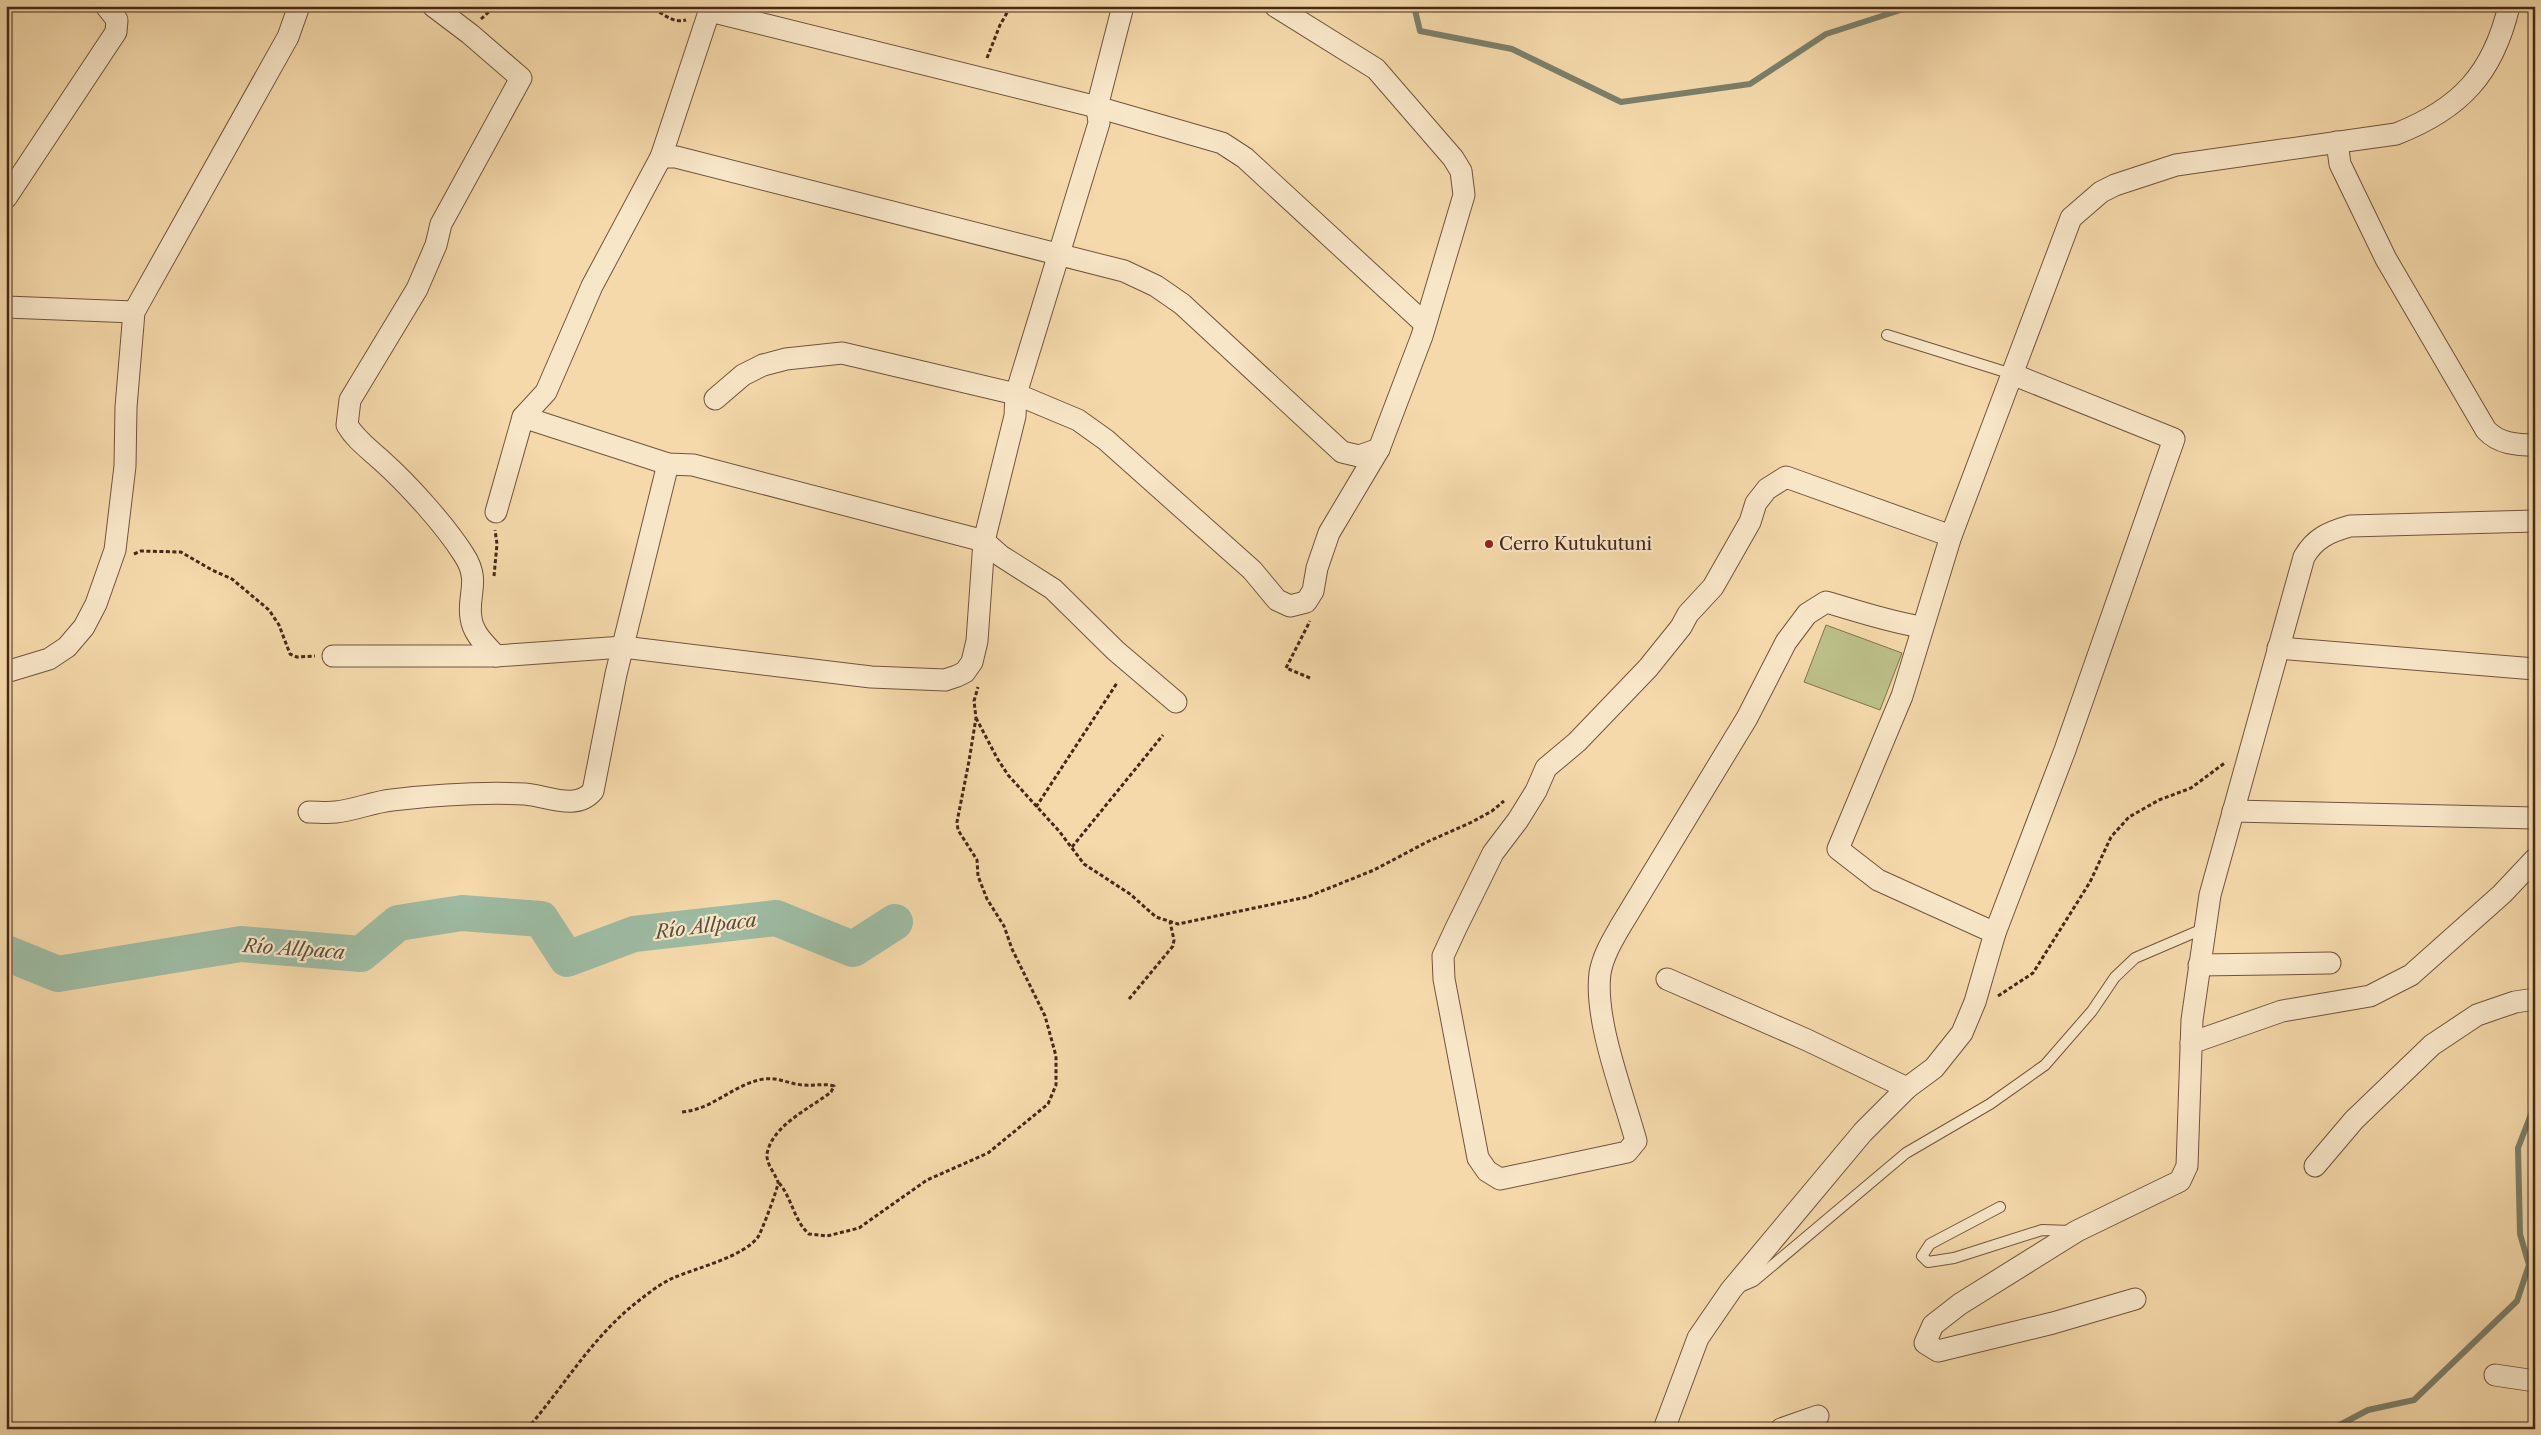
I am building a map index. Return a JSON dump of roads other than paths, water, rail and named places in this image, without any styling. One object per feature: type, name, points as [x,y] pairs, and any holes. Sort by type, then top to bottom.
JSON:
[{"type":"street","points":[[8,189],[116,32],[117,20],[106,6]]},
{"type":"street","points":[[6,672],[49,659],[68,647],[84,627],[96,604],[112,560],[125,466],[126,407],[134,312],[288,37],[299,6]]},
{"type":"street","points":[[433,6],[470,34],[521,78],[441,224],[436,245],[417,289],[350,400],[346,425],[356,439],[382,460],[416,497],[465,556],[474,580],[470,618],[478,637],[496,656]]},
{"type":"street","points":[[333,656],[496,656],[623,647],[871,677],[945,680],[964,672],[972,662],[977,640],[984,541],[1015,416],[1016,394],[1099,123],[1097,107],[1123,6]]},
{"type":"street","points":[[715,399],[743,375],[763,365],[786,359],[842,353],[1016,394],[1078,420],[1106,440],[1252,570],[1277,600],[1290,606],[1306,602],[1313,591],[1317,568],[1329,533],[1379,449],[1422,336],[1424,322],[1464,195],[1461,171],[1453,158],[1376,69],[1353,52],[1276,6]]},
{"type":"street","points":[[1995,933],[1878,880],[1838,849],[1902,696],[1951,536],[2071,218],[2101,192],[2176,165],[2396,134],[2425,122],[2447,108],[2465,93],[2491,57],[2504,25],[2509,6]]},
{"type":"street","points":[[496,512],[523,418],[546,392],[592,286],[661,157],[711,8],[1097,107],[1222,143],[1245,158],[1424,322]]},
{"type":"street","points":[[2337,142],[2340,164],[2386,259],[2486,430],[2498,440],[2518,445],[2535,445]]},
{"type":"street","points":[[661,157],[676,157],[1060,253],[1124,271],[1156,286],[1182,304],[1342,452],[1359,456],[1379,449]]},
{"type":"street","points":[[6,307],[134,312]]},
{"type":"street","points":[[1664,1429],[1698,1338],[1731,1290],[1863,1132],[1907,1088],[1934,1068],[1962,1033],[1975,1002],[1995,933],[2065,750],[2174,440],[2012,374]]},
{"type":"street","points":[[523,418],[668,464],[693,465],[984,541],[1001,556],[1053,589],[1116,652],[1176,702]]},
{"type":"street","points":[[309,812],[336,812],[368,803],[392,800],[478,795],[526,794],[575,802],[586,799],[593,791],[616,674],[668,464]]},
{"type":"street","points":[[1922,627],[1891,622],[1871,614],[1826,602],[1807,614],[1786,642],[1746,718],[1620,927],[1608,950],[1600,972],[1602,1020],[1636,1141],[1633,1147],[1627,1152],[1500,1179],[1487,1171],[1478,1158],[1444,979],[1443,956],[1493,853],[1518,820],[1536,790],[1546,768],[1577,742],[1648,668],[1681,627],[1688,614],[1713,587],[1750,522],[1756,503],[1767,489],[1786,476],[1951,536]]},
{"type":"street","points":[[2135,1299],[2053,1323],[1938,1350],[1925,1343],[1933,1325],[1960,1304],[2076,1231],[2169,1188],[2180,1180],[2187,1166],[2191,1043],[2199,965],[2210,894],[2304,557],[2310,547],[2330,532],[2350,526],[2535,521]]},
{"type":"street","points":[[2278,648],[2535,669]]},
{"type":"street","points":[[2233,811],[2535,818]]},
{"type":"street","points":[[2191,1043],[2282,1011],[2370,996],[2411,975],[2502,894],[2535,858]]},
{"type":"street","points":[[2199,965],[2330,963]]},
{"type":"street","points":[[1667,978],[1807,1040],[1907,1088]]},
{"type":"street","points":[[2315,1166],[2354,1120],[2432,1046],[2477,1014],[2515,1002],[2535,999]]},
{"type":"street","points":[[2495,1375],[2535,1381]]},
{"type":"street","points":[[1781,1429],[1818,1416]]},
{"type":"lane","points":[[1887,335],[2012,374]]},
{"type":"lane","points":[[1731,1290],[1754,1281],[1906,1153],[1990,1104],[2045,1066],[2092,1011],[2116,977],[2135,958],[2206,928]]},
{"type":"lane","points":[[2000,1207],[1930,1244],[1922,1256],[1928,1262],[1954,1258],[2042,1230],[2076,1231]]},
{"type":"waterway","points":[[1414,6],[1420,31],[1512,49],[1621,102],[1750,84],[1826,34],[1913,6]]},
{"type":"waterway","name":"Río Allpaca","points":[[6,953],[58,974],[241,944],[361,954],[398,923],[462,913],[541,919],[567,959],[634,934],[776,918],[853,949],[895,922]]},
{"type":"waterway","points":[[2332,1429],[2368,1410],[2414,1400],[2517,1301],[2529,1265],[2520,1234],[2518,1148],[2535,1104]]},
{"type":"place","name":"Cerro Kutukutuni","points":[[1489,544]]}]
